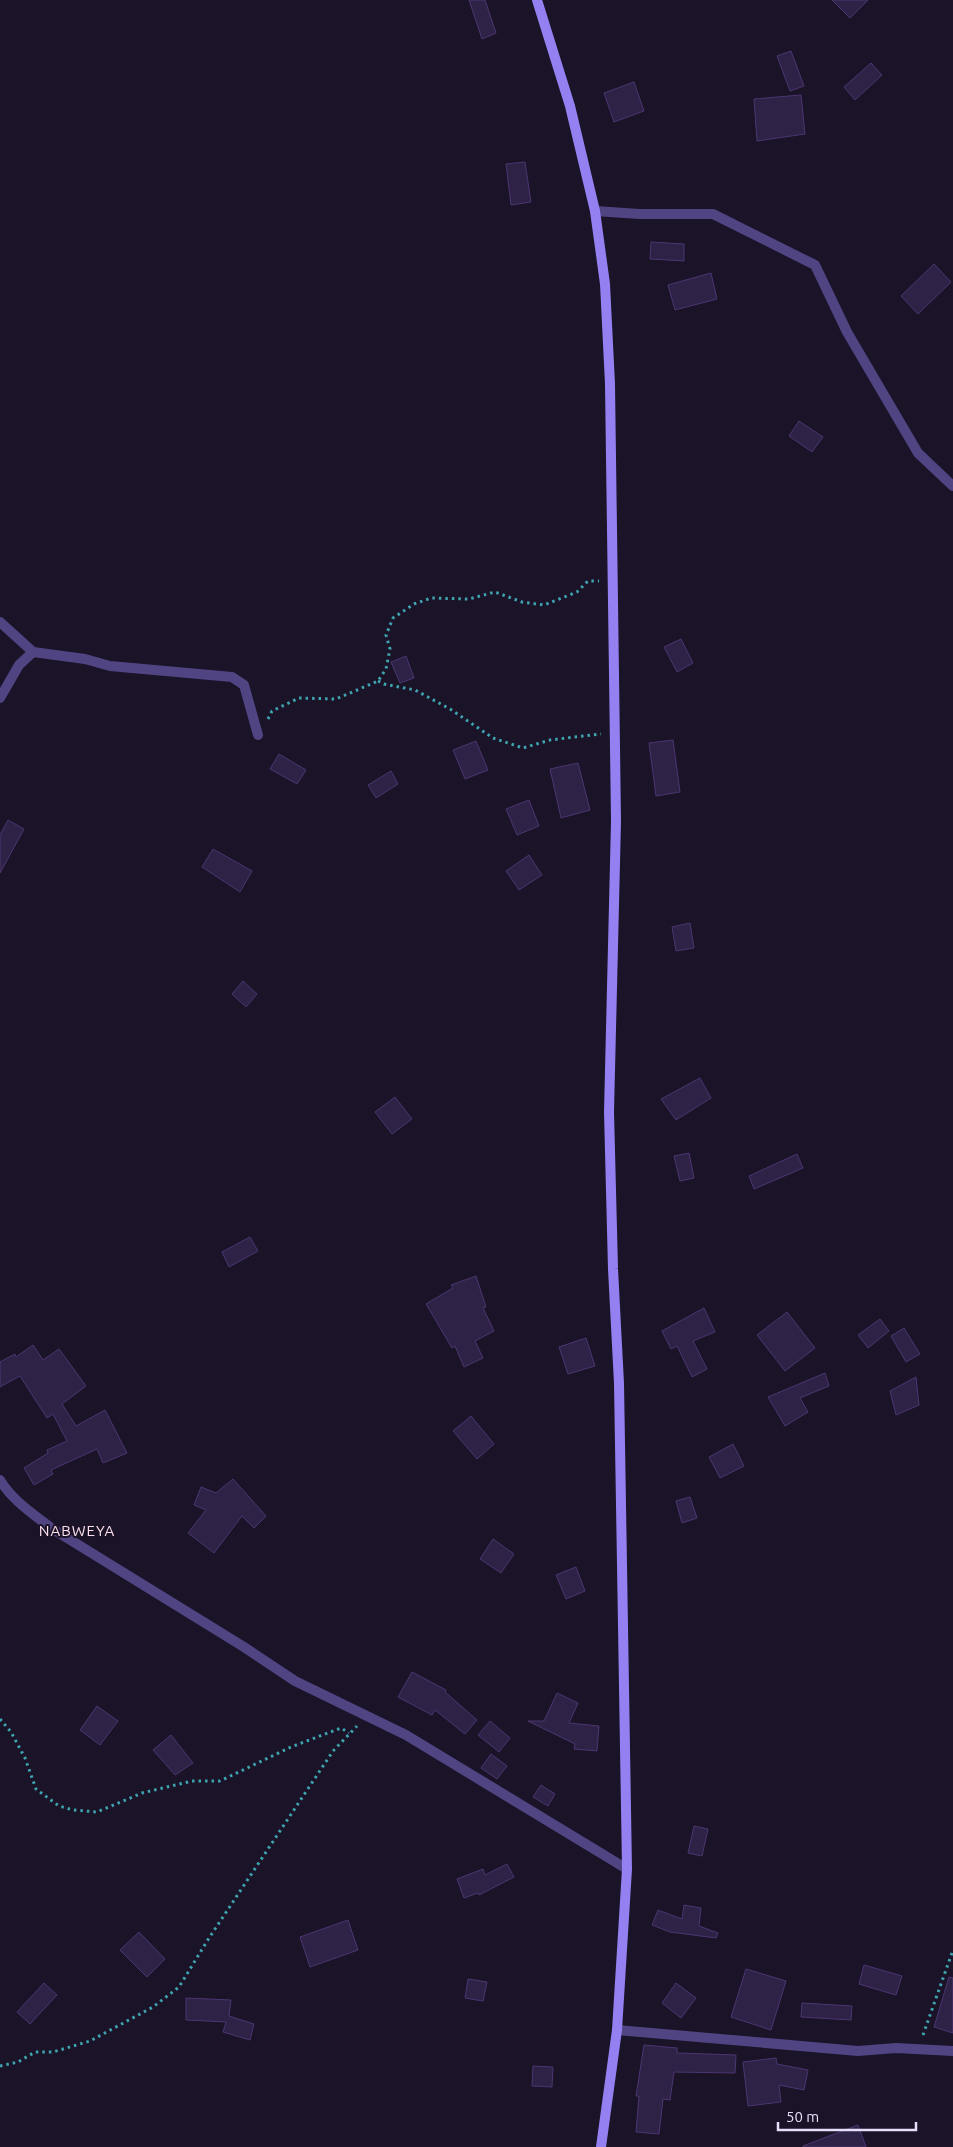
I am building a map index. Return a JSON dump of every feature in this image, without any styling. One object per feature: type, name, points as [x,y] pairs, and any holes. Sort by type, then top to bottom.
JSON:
[{"type":"street","points":[[537,0],[570,106],[595,211],[605,284],[610,384],[616,875],[612,950],[609,1112],[613,1269],[619,1383],[627,1869],[616,2030],[601,2147]]},
{"type":"street","points":[[595,211],[639,214],[713,214],[815,265],[847,332],[918,453],[953,486]]},
{"type":"street","points":[[0,622],[33,652],[85,659],[110,666],[232,677],[244,685],[258,735]]},
{"type":"street","points":[[0,698],[19,665],[33,652]]},
{"type":"street","points":[[0,1480],[6,1490],[50,1528],[244,1647],[295,1681],[406,1735],[627,1869]]},
{"type":"street","points":[[616,2030],[858,2051],[919,2048],[953,2051]]},
{"type":"path","points":[[258,735],[272,711],[290,702],[299,698],[336,699],[378,681],[386,669],[390,649],[386,635],[393,618],[414,604],[431,598],[469,599],[495,592],[522,602],[544,605],[577,592],[588,581],[605,581]]},
{"type":"path","points":[[378,681],[415,690],[450,709],[493,738],[523,748],[550,740],[614,732]]},
{"type":"path","points":[[0,2066],[18,2062],[35,2052],[53,2052],[90,2041],[153,2006],[179,1986],[333,1751],[366,1716]]},
{"type":"path","points":[[0,1719],[11,1732],[25,1758],[36,1789],[59,1806],[73,1810],[97,1812],[142,1793],[192,1781],[220,1781],[291,1747],[341,1728],[349,1734]]},
{"type":"path","points":[[919,2048],[953,1950]]},
{"type":"building","points":[[469,0],[485,0],[496,33],[482,39]]},
{"type":"building","points":[[832,0],[868,0],[850,18]]},
{"type":"building","points":[[791,51],[804,86],[790,91],[777,56]]},
{"type":"building","points":[[871,63],[882,75],[855,100],[844,87]]},
{"type":"building","points":[[634,82],[644,111],[614,122],[604,93]]},
{"type":"building","points":[[801,95],[805,134],[757,141],[754,99]]},
{"type":"building","points":[[525,162],[531,202],[511,205],[506,164]]},
{"type":"building","points":[[651,242],[684,244],[684,261],[650,259]]},
{"type":"building","points":[[934,264],[951,282],[918,314],[901,296]]},
{"type":"building","points":[[711,273],[717,299],[675,310],[668,285]]},
{"type":"building","points":[[799,421],[823,437],[812,452],[789,436]]},
{"type":"building","points":[[681,639],[693,663],[677,672],[664,647]]},
{"type":"building","points":[[406,656],[414,678],[400,683],[391,662]]},
{"type":"building","points":[[673,740],[680,792],[656,796],[649,743]]},
{"type":"building","points":[[476,741],[488,770],[465,779],[453,750]]},
{"type":"building","points":[[279,754],[306,770],[297,784],[270,769]]},
{"type":"building","points":[[578,763],[590,810],[561,818],[550,769]]},
{"type":"building","points":[[391,771],[398,784],[376,798],[368,785]]},
{"type":"building","points":[[529,800],[539,826],[517,835],[506,809]]},
{"type":"building","points":[[8,820],[24,829],[0,873],[0,835]]},
{"type":"building","points":[[213,849],[252,871],[240,892],[202,867]]},
{"type":"building","points":[[529,855],[542,875],[519,890],[506,871]]},
{"type":"building","points":[[690,923],[694,948],[676,951],[672,927]]},
{"type":"building","points":[[243,981],[257,994],[246,1007],[232,994]]},
{"type":"building","points":[[700,1078],[711,1098],[676,1120],[661,1099]]},
{"type":"building","points":[[395,1097],[412,1119],[392,1134],[375,1112]]},
{"type":"building","points":[[689,1153],[694,1178],[680,1181],[674,1156]]},
{"type":"building","points":[[797,1154],[803,1168],[754,1189],[749,1176]]},
{"type":"building","points":[[250,1237],[258,1251],[229,1267],[222,1252]]},
{"type":"building","points":[[476,1276],[486,1307],[483,1308],[494,1331],[475,1341],[483,1358],[464,1367],[455,1346],[452,1348],[426,1304],[453,1288],[451,1285]]},
{"type":"building","points":[[704,1308],[715,1332],[693,1341],[707,1369],[692,1377],[677,1346],[671,1349],[662,1331]]},
{"type":"building","points":[[787,1312],[815,1348],[785,1371],[757,1335]]},
{"type":"building","points":[[880,1319],[889,1331],[868,1348],[858,1335]]},
{"type":"building","points":[[904,1328],[920,1354],[906,1362],[891,1336]]},
{"type":"building","points":[[586,1338],[595,1366],[568,1374],[559,1347]]},
{"type":"building","points":[[33,1345],[43,1360],[59,1349],[86,1386],[62,1404],[76,1426],[105,1410],[127,1453],[103,1463],[97,1449],[51,1470],[53,1474],[34,1485],[24,1468],[48,1453],[47,1450],[67,1441],[53,1414],[47,1418],[20,1376],[0,1387],[0,1362],[15,1354],[16,1357]]},
{"type":"building","points":[[825,1373],[829,1386],[800,1398],[808,1412],[785,1426],[768,1397]]},
{"type":"building","points":[[916,1377],[919,1405],[896,1415],[890,1391]]},
{"type":"building","points":[[471,1416],[494,1444],[477,1459],[453,1431]]},
{"type":"building","points":[[733,1444],[744,1466],[720,1478],[709,1457]]},
{"type":"building","points":[[233,1479],[266,1516],[254,1528],[242,1516],[214,1553],[188,1533],[206,1510],[194,1505],[201,1487],[216,1493]]},
{"type":"building","points":[[690,1497],[697,1518],[682,1523],[676,1501]]},
{"type":"building","points":[[493,1539],[514,1554],[501,1573],[480,1559]]},
{"type":"building","points":[[576,1567],[585,1591],[566,1599],[556,1575]]},
{"type":"building","points":[[412,1672],[446,1690],[445,1692],[477,1720],[465,1734],[435,1710],[432,1715],[398,1697]]},
{"type":"building","points":[[557,1693],[578,1703],[569,1723],[599,1726],[597,1751],[574,1749],[575,1744],[528,1721],[544,1721]]},
{"type":"building","points":[[97,1706],[118,1721],[100,1745],[80,1730]]},
{"type":"building","points":[[490,1721],[510,1738],[499,1752],[478,1735]]},
{"type":"building","points":[[171,1735],[193,1763],[175,1775],[153,1750]]},
{"type":"building","points":[[491,1754],[507,1766],[497,1779],[481,1768]]},
{"type":"building","points":[[541,1785],[555,1794],[548,1806],[533,1797]]},
{"type":"building","points":[[694,1826],[708,1829],[702,1856],[688,1853]]},
{"type":"building","points":[[507,1864],[514,1877],[479,1895],[478,1893],[464,1898],[457,1879],[483,1869],[485,1875]]},
{"type":"building","points":[[684,1905],[701,1908],[699,1926],[718,1933],[716,1938],[670,1932],[652,1925],[658,1910],[682,1919]]},
{"type":"building","points":[[348,1920],[358,1950],[310,1967],[300,1937]]},
{"type":"building","points":[[139,1932],[165,1959],[147,1977],[120,1950]]},
{"type":"building","points":[[864,1965],[902,1976],[896,1995],[859,1984]]},
{"type":"building","points":[[746,1969],[786,1981],[771,2030],[731,2017]]},
{"type":"building","points":[[949,1977],[953,1978],[953,2033],[934,2027]]},
{"type":"building","points":[[468,1979],[487,1982],[483,2001],[465,1998]]},
{"type":"building","points":[[44,1983],[57,1995],[30,2024],[17,2012]]},
{"type":"building","points":[[676,1983],[696,1998],[681,2018],[662,2003]]},
{"type":"building","points":[[186,1998],[231,2000],[229,2016],[254,2024],[250,2040],[223,2032],[226,2022],[186,2020]]},
{"type":"building","points":[[802,2003],[852,2006],[851,2020],[801,2017]]},
{"type":"building","points":[[644,2045],[677,2048],[677,2053],[736,2055],[735,2073],[674,2072],[670,2100],[663,2099],[659,2134],[636,2132],[639,2096],[636,2096]]},
{"type":"building","points":[[776,2058],[777,2064],[808,2070],[804,2090],[779,2085],[781,2102],[748,2106],[743,2062]]},
{"type":"building","points":[[533,2066],[553,2067],[552,2087],[532,2086]]},
{"type":"building","points":[[858,2125],[866,2147],[803,2147],[803,2146]]},
{"type":"district","name":"NABWEYA","points":[[77,1531]]}]
